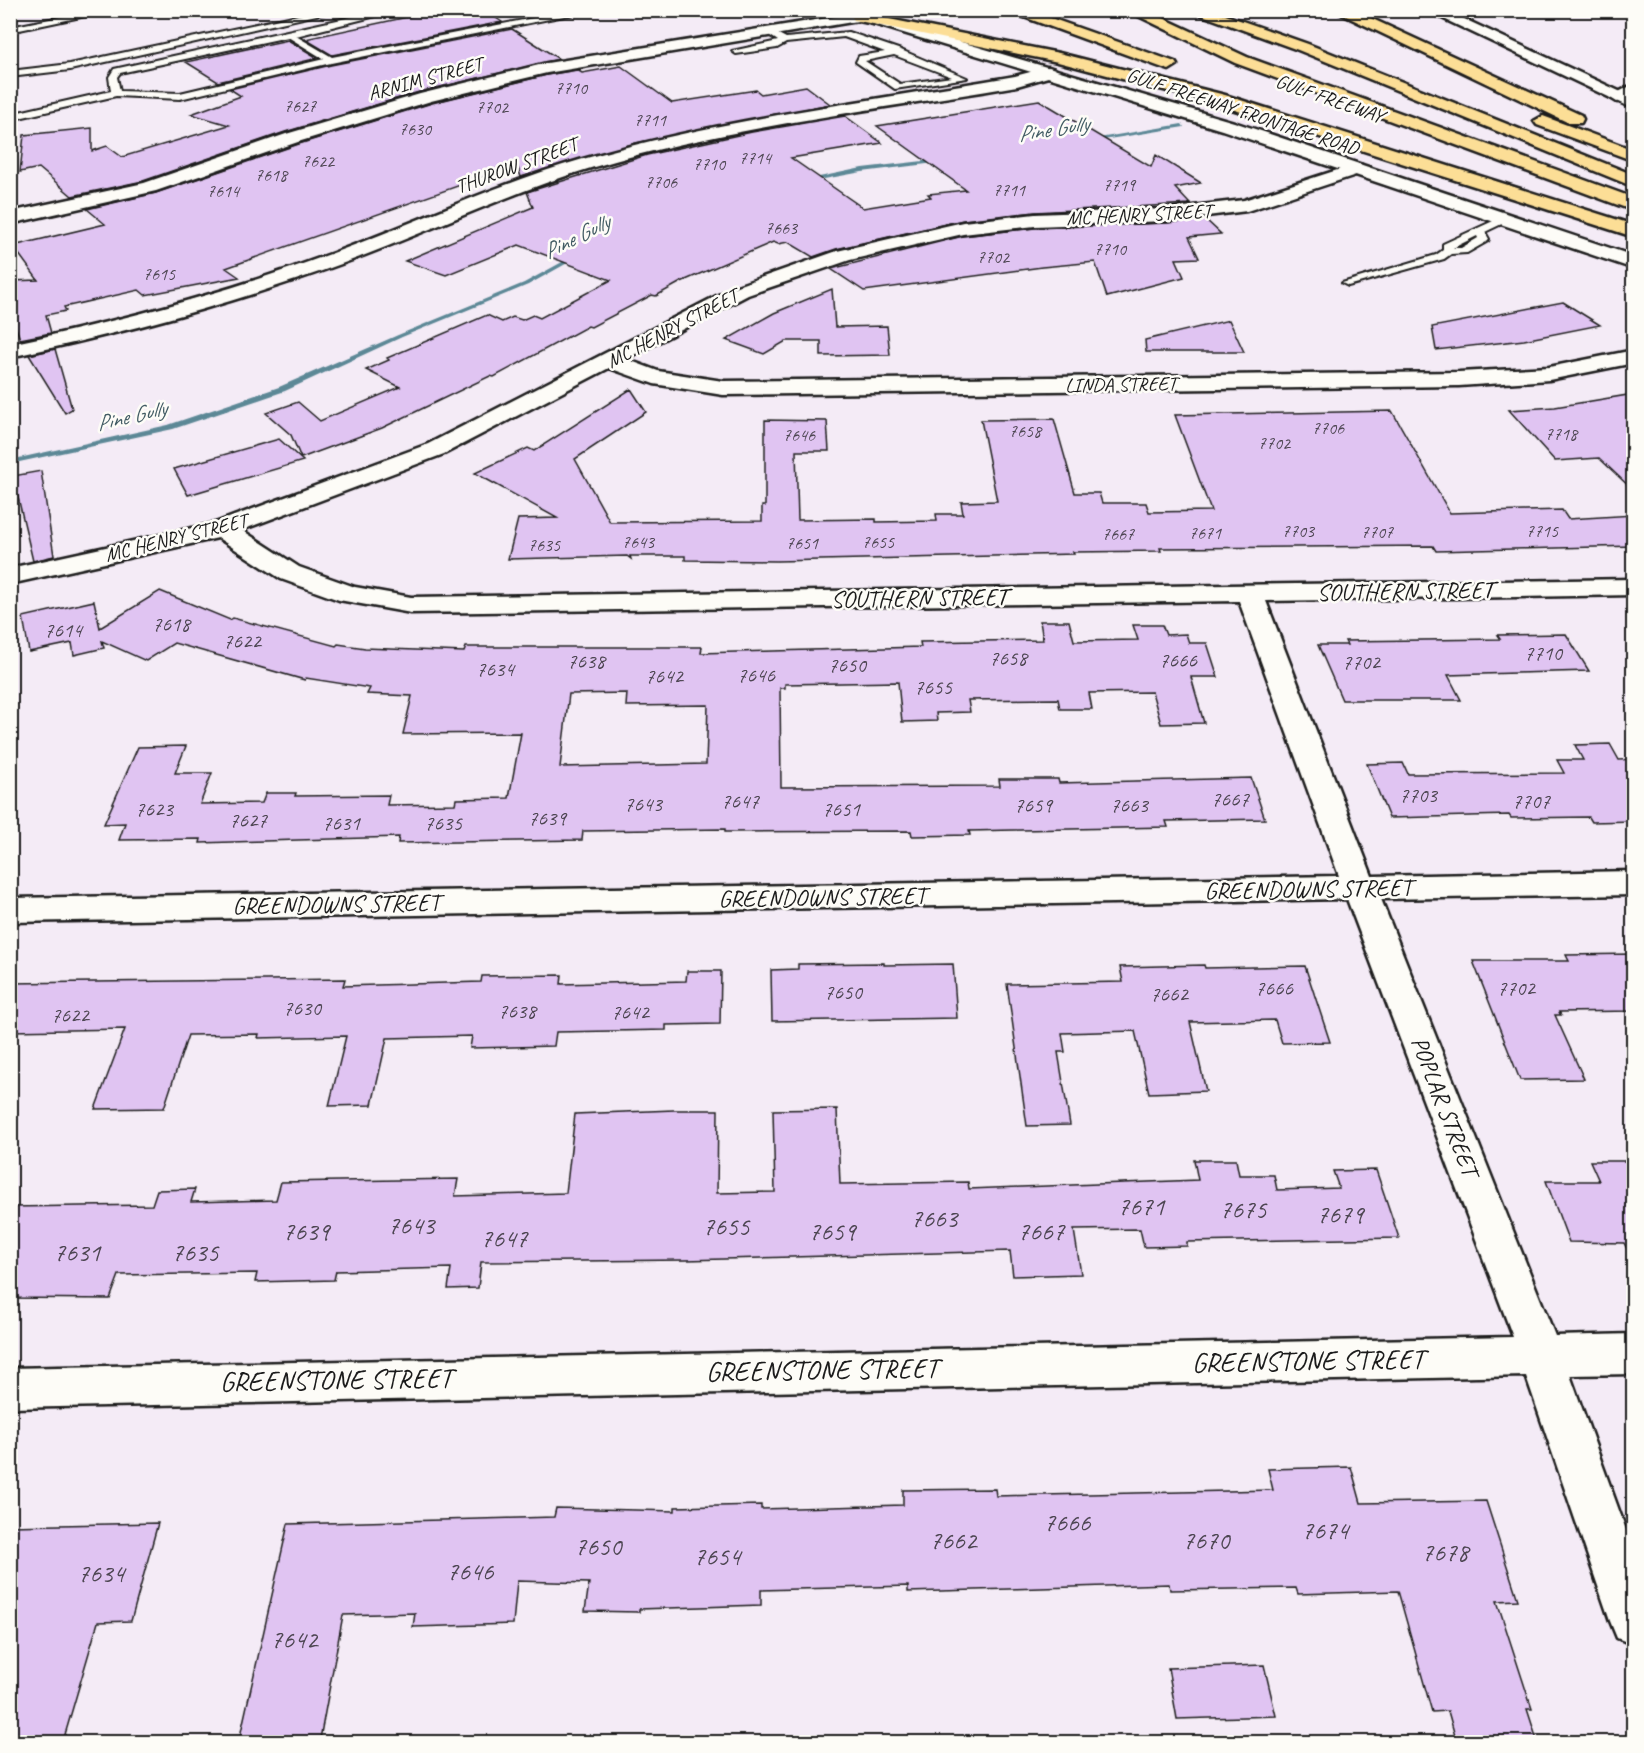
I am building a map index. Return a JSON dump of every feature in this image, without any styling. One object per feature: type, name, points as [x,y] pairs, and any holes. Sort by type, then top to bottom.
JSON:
[{"type":"highway","points":[[1133,10],[1210,48],[1332,96],[1634,205]]},
{"type":"highway","name":"GULF FREEWAY","points":[[1195,10],[1304,47],[1634,182]]},
{"type":"highway","points":[[1230,10],[1358,52]]},
{"type":"highway","points":[[1340,10],[1587,124],[1634,154]]},
{"type":"highway","points":[[1006,12],[1183,70]]},
{"type":"highway","points":[[859,17],[1047,56],[1208,96],[1634,231]]},
{"type":"highway","name":"GULF FREEWAY","points":[[1205,78],[1634,226]]},
{"type":"highway","points":[[1530,116],[1634,154]]},
{"type":"street","name":"GULF FREEWAY FRONTAGE ROAD","points":[[835,10],[1049,72],[1356,169],[1634,262]]},
{"type":"street","points":[[1432,10],[1634,104]]},
{"type":"street","name":"ARNIM STREET","points":[[10,218],[148,188],[292,138],[426,97],[547,68],[859,17]]},
{"type":"street","name":"THUROW STREET","points":[[10,351],[158,315],[260,285],[341,257],[529,182],[601,160],[740,128],[1017,81],[1049,72]]},
{"type":"street","points":[[1617,97],[1634,90]]},
{"type":"street","name":"MC HENRY STREET","points":[[10,576],[222,529],[436,450],[741,291],[844,255],[963,228],[1035,220],[1167,215],[1247,205],[1356,169]]},
{"type":"street","name":"LINDA STREET","points":[[609,361],[654,377],[723,388],[1402,381],[1494,377],[1554,371],[1612,363],[1634,356]]},
{"type":"street","name":"SOUTHERN STREET","points":[[222,529],[290,573],[349,594],[411,605],[1634,587]]},
{"type":"street","name":"POPLAR STREET","points":[[1250,593],[1360,889],[1541,1355],[1634,1621]]},
{"type":"street","name":"GREENDOWNS STREET","points":[[10,910],[1634,883]]},
{"type":"street","name":"GREENSTONE STREET","points":[[10,1388],[299,1380],[1634,1354]]},
{"type":"lane","points":[[10,30],[110,10]]},
{"type":"lane","points":[[10,74],[70,66],[335,10]]},
{"type":"lane","points":[[116,93],[113,77],[117,71],[396,10]]},
{"type":"lane","points":[[10,117],[116,93],[180,96],[331,60],[590,10]]},
{"type":"lane","points":[[769,31],[784,41]]},
{"type":"lane","points":[[736,51],[840,33],[898,52],[981,87]]},
{"type":"lane","points":[[292,34],[292,37],[331,60]]},
{"type":"lane","points":[[898,52],[862,58],[860,62],[898,87],[963,78]]},
{"type":"lane","points":[[1348,283],[1440,257],[1449,252],[1447,246],[1467,234],[1480,233],[1504,219]]},
{"type":"building","points":[[440,10],[484,10],[502,22],[332,55],[305,39]]},
{"type":"building","points":[[512,29],[559,59],[419,92],[285,132],[143,181],[72,196],[39,168],[20,172],[24,135],[92,128],[92,151],[107,146],[122,157],[229,125],[191,114],[241,96],[230,89],[331,65]]},
{"type":"building","points":[[288,40],[318,58],[218,82],[186,62]]},
{"type":"building","points":[[621,66],[672,103],[756,90],[761,94],[806,86],[830,104],[636,143],[521,177],[517,165],[226,268],[239,277],[145,295],[139,290],[64,307],[66,311],[46,315],[51,333],[20,339],[10,311],[10,281],[38,280],[13,246],[105,224],[87,209],[156,193],[299,144],[432,103],[547,75],[577,70],[582,73]]},
{"type":"building","points":[[1039,100],[1151,167],[1156,155],[1201,183],[1175,188],[1190,204],[1035,212],[963,220],[836,249],[813,257],[788,242],[778,244],[773,242],[681,282],[656,296],[652,295],[591,327],[588,326],[494,377],[490,376],[382,428],[301,458],[291,435],[266,413],[298,402],[320,421],[400,387],[366,370],[389,360],[387,358],[487,315],[502,322],[513,317],[522,320],[533,315],[540,318],[611,280],[519,245],[446,275],[405,261],[533,207],[527,192],[647,155],[752,132],[845,116],[882,143],[791,158],[863,208],[931,197],[928,194],[966,190],[877,126]]},
{"type":"building","points":[[1205,219],[1221,234],[1189,237],[1199,258],[1176,259],[1184,277],[1107,297],[1095,262],[864,291],[831,269],[963,236],[1035,228],[1167,223]]},
{"type":"building","points":[[832,289],[835,327],[887,326],[890,355],[821,356],[821,341],[786,341],[764,354],[726,340],[774,313]]},
{"type":"building","points":[[1563,302],[1600,325],[1524,340],[1436,350],[1432,327]]},
{"type":"building","points":[[1229,320],[1244,352],[1146,352],[1145,340]]},
{"type":"building","points":[[55,349],[72,409],[65,413],[29,355]]},
{"type":"building","points":[[631,389],[646,412],[575,459],[610,522],[762,521],[762,506],[765,506],[765,420],[827,421],[829,451],[796,451],[798,520],[876,519],[876,522],[937,521],[936,514],[963,514],[961,502],[997,501],[981,420],[1054,419],[1075,493],[1099,493],[1102,503],[1146,503],[1149,512],[1211,511],[1175,415],[1392,411],[1450,513],[1562,510],[1568,519],[1634,515],[1634,546],[1436,551],[1433,546],[1160,548],[1161,551],[777,561],[685,560],[685,556],[630,556],[631,559],[627,556],[508,559],[518,519],[557,518],[475,473],[528,448],[534,451]]},
{"type":"building","points":[[1634,394],[1634,491],[1599,458],[1555,461],[1509,410],[1555,407]]},
{"type":"building","points":[[279,439],[303,461],[188,495],[174,469]]},
{"type":"building","points":[[41,471],[54,556],[33,561],[13,476]]},
{"type":"building","points":[[160,591],[230,620],[233,618],[336,646],[338,644],[365,648],[464,652],[466,647],[702,647],[701,653],[921,647],[920,642],[1043,640],[1040,621],[1069,621],[1074,641],[1138,640],[1133,625],[1162,625],[1166,635],[1186,634],[1189,643],[1207,643],[1218,677],[1191,677],[1204,723],[1161,724],[1152,692],[1089,693],[1092,709],[1060,709],[1058,699],[968,700],[970,712],[936,713],[937,721],[902,722],[898,682],[785,684],[785,688],[780,688],[781,787],[1000,786],[999,779],[1058,779],[1059,783],[1251,778],[1265,819],[1166,821],[1168,827],[969,831],[970,835],[912,836],[911,831],[725,832],[725,829],[583,831],[582,840],[398,843],[399,837],[200,843],[201,839],[119,840],[125,823],[104,824],[138,747],[186,746],[175,773],[212,773],[200,804],[262,803],[266,793],[296,793],[295,796],[389,795],[387,805],[455,804],[456,799],[509,798],[521,733],[403,734],[412,696],[367,694],[370,688],[306,678],[305,680],[174,643],[146,661],[102,641],[104,648],[74,655],[72,643],[29,652],[23,617],[94,601],[100,628]],"holes":[[[627,693],[626,706],[708,705],[706,764],[560,767],[569,694]]]},
{"type":"building","points":[[1566,634],[1589,671],[1448,675],[1461,700],[1342,700],[1318,645],[1347,645],[1345,641],[1500,639],[1497,635]]},
{"type":"building","points":[[1610,744],[1619,760],[1634,759],[1634,821],[1592,822],[1589,817],[1511,818],[1509,815],[1389,818],[1367,764],[1403,763],[1408,774],[1564,773],[1557,760],[1583,760],[1575,745]]},
{"type":"building","points":[[1634,954],[1634,1011],[1559,1012],[1561,1015],[1555,1015],[1584,1079],[1520,1080],[1473,961],[1569,961],[1566,955]]},
{"type":"building","points":[[884,963],[884,965],[953,964],[957,1018],[772,1021],[771,970],[798,969],[798,964]]},
{"type":"building","points":[[1204,965],[1205,968],[1305,966],[1330,1042],[1282,1043],[1275,1020],[1190,1022],[1206,1091],[1149,1093],[1135,1031],[1062,1033],[1065,1052],[1058,1052],[1070,1125],[1027,1126],[1007,984],[1123,982],[1120,967]]},
{"type":"building","points":[[687,971],[721,971],[720,1024],[666,1025],[666,1030],[556,1032],[554,1046],[470,1048],[472,1036],[387,1038],[372,1105],[329,1106],[346,1036],[258,1038],[259,1034],[188,1035],[164,1108],[95,1109],[125,1029],[10,1031],[10,983],[345,979],[343,986],[481,982],[482,976],[562,975],[561,984],[686,981]]},
{"type":"building","points":[[837,1109],[840,1184],[968,1182],[969,1189],[1198,1180],[1194,1160],[1236,1160],[1239,1175],[1274,1175],[1277,1190],[1339,1188],[1333,1171],[1376,1170],[1399,1238],[1187,1242],[1187,1246],[1144,1247],[1140,1229],[1074,1230],[1081,1274],[1013,1276],[1010,1251],[686,1260],[481,1262],[478,1288],[448,1289],[451,1268],[336,1271],[334,1280],[255,1282],[257,1273],[119,1275],[110,1299],[10,1298],[10,1207],[152,1205],[157,1190],[195,1189],[191,1202],[276,1200],[281,1182],[458,1179],[455,1196],[566,1193],[575,1114],[674,1110],[718,1110],[717,1193],[775,1192],[773,1110]]},
{"type":"building","points":[[1590,1161],[1634,1161],[1634,1263],[1624,1243],[1569,1242],[1546,1181],[1599,1181]]},
{"type":"building","points":[[1351,1467],[1361,1503],[1486,1501],[1518,1600],[1497,1601],[1532,1709],[1527,1709],[1538,1743],[1457,1743],[1448,1711],[1432,1712],[1398,1591],[1298,1594],[1296,1588],[1170,1590],[1169,1584],[908,1592],[908,1586],[761,1590],[761,1605],[639,1609],[639,1612],[585,1611],[589,1583],[517,1581],[513,1624],[413,1627],[415,1613],[343,1615],[320,1739],[239,1741],[288,1524],[554,1517],[556,1508],[675,1511],[675,1507],[761,1505],[761,1509],[903,1505],[903,1490],[995,1489],[996,1496],[1273,1490],[1268,1469]]},
{"type":"building","points":[[158,1523],[131,1621],[98,1622],[64,1738],[10,1739],[10,1526]]},
{"type":"building","points":[[1264,1665],[1276,1716],[1177,1719],[1168,1668]]},
{"type":"waterway","name":"Pine Gully","points":[[1467,15],[1480,10]]},
{"type":"waterway","name":"Pine Gully","points":[[1090,140],[1182,126]]},
{"type":"waterway","name":"Pine Gully","points":[[808,180],[862,170],[941,161]]},
{"type":"waterway","name":"Pine Gully","points":[[10,462],[170,427],[282,389],[400,336],[526,284],[577,256]]}]
